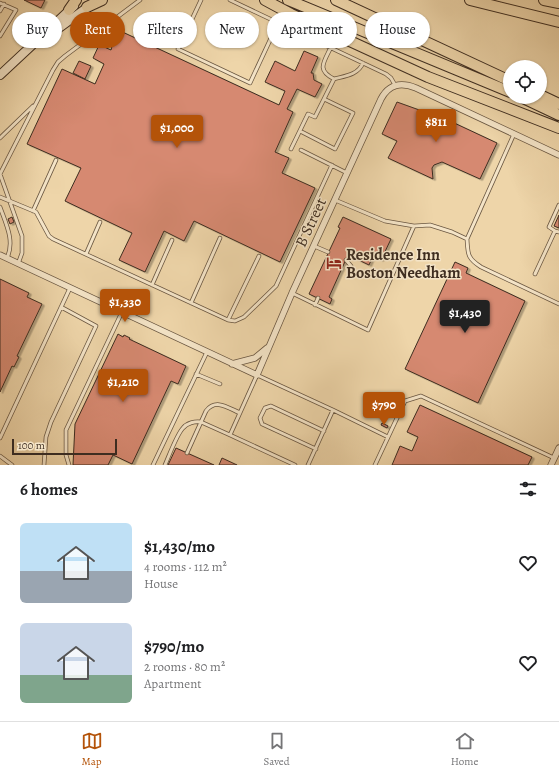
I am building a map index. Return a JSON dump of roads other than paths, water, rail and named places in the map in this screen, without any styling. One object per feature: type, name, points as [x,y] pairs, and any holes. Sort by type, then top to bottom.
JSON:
[{"type":"highway","points":[[69,10],[76,0]]},
{"type":"highway","points":[[84,4],[102,0]]},
{"type":"highway","points":[[265,0],[291,14],[428,77],[559,128]]},
{"type":"highway","points":[[288,0],[503,89]]},
{"type":"highway","points":[[336,0],[503,79]]},
{"type":"highway","points":[[470,0],[559,22]]},
{"type":"highway","points":[[544,0],[559,3]]},
{"type":"highway","points":[[547,99],[559,104]]},
{"type":"highway","points":[[536,104],[559,115]]},
{"type":"main road","points":[[62,17],[69,10],[97,0]]},
{"type":"main road","points":[[62,24],[84,4]]},
{"type":"main road","points":[[0,75],[30,48]]},
{"type":"street","points":[[395,85],[404,84],[416,88],[559,155]]},
{"type":"street","name":"B Street","points":[[257,375],[292,293],[383,95],[388,89],[395,85]]},
{"type":"street","points":[[0,255],[257,375]]},
{"type":"street","points":[[232,364],[255,358],[268,348]]},
{"type":"street","points":[[551,465],[559,448]]},
{"type":"lane","points":[[18,264],[22,253],[22,236],[0,174],[53,70],[61,59],[140,0]]},
{"type":"lane","points":[[201,0],[178,49],[250,83],[267,46]]},
{"type":"lane","points":[[230,0],[267,17]]},
{"type":"lane","points":[[0,11],[2,3],[16,10],[2,29],[0,36]]},
{"type":"lane","points":[[363,63],[361,68],[356,72],[334,79],[327,76],[323,69],[331,48],[363,63],[386,74],[391,78],[395,85]]},
{"type":"lane","points":[[291,149],[308,114],[315,117],[334,79]]},
{"type":"lane","points":[[300,131],[335,149],[353,113],[324,99]]},
{"type":"lane","points":[[0,138],[36,103]]},
{"type":"lane","points":[[514,134],[467,239],[468,254],[471,261],[476,264],[559,304]]},
{"type":"lane","points":[[301,150],[347,173]]},
{"type":"lane","points":[[33,211],[56,160]]},
{"type":"lane","points":[[0,197],[38,214],[51,238],[228,320],[235,321],[241,319],[276,286],[332,165]]},
{"type":"lane","points":[[335,200],[385,221],[414,226],[430,224],[467,239]]},
{"type":"lane","points":[[535,274],[557,232],[549,227],[559,205]]},
{"type":"lane","points":[[0,207],[10,238],[10,250],[7,258]]},
{"type":"lane","points":[[86,254],[100,222]]},
{"type":"lane","points":[[292,293],[368,330],[414,226]]},
{"type":"lane","points":[[191,303],[220,238]]},
{"type":"lane","points":[[152,284],[172,240]]},
{"type":"lane","points":[[314,246],[328,252]]},
{"type":"lane","points":[[228,320],[259,256]]},
{"type":"lane","points":[[346,260],[351,266],[353,272]]},
{"type":"lane","points":[[1,435],[70,288]]},
{"type":"lane","points":[[315,304],[318,298]]},
{"type":"lane","points":[[44,465],[46,437],[51,422],[96,326],[61,307]]},
{"type":"lane","points":[[69,465],[66,455],[66,430],[122,312]]},
{"type":"lane","points":[[153,465],[207,352]]},
{"type":"lane","points":[[196,374],[220,384]]},
{"type":"lane","points":[[230,435],[257,375],[388,436]]},
{"type":"lane","points":[[375,465],[405,401],[421,396],[554,458]]},
{"type":"lane","points":[[187,453],[208,408],[220,404],[240,413]]},
{"type":"lane","points":[[316,449],[262,424],[260,418],[265,408],[271,406],[324,431]]},
{"type":"lane","points":[[308,465],[334,410]]},
{"type":"lane","points":[[165,465],[183,428],[195,422],[201,422],[296,465]]},
{"type":"lane","points":[[0,456],[12,465]]},
{"type":"place","name":"Residence Inn Boston Needham","points":[[334,263]]}]
